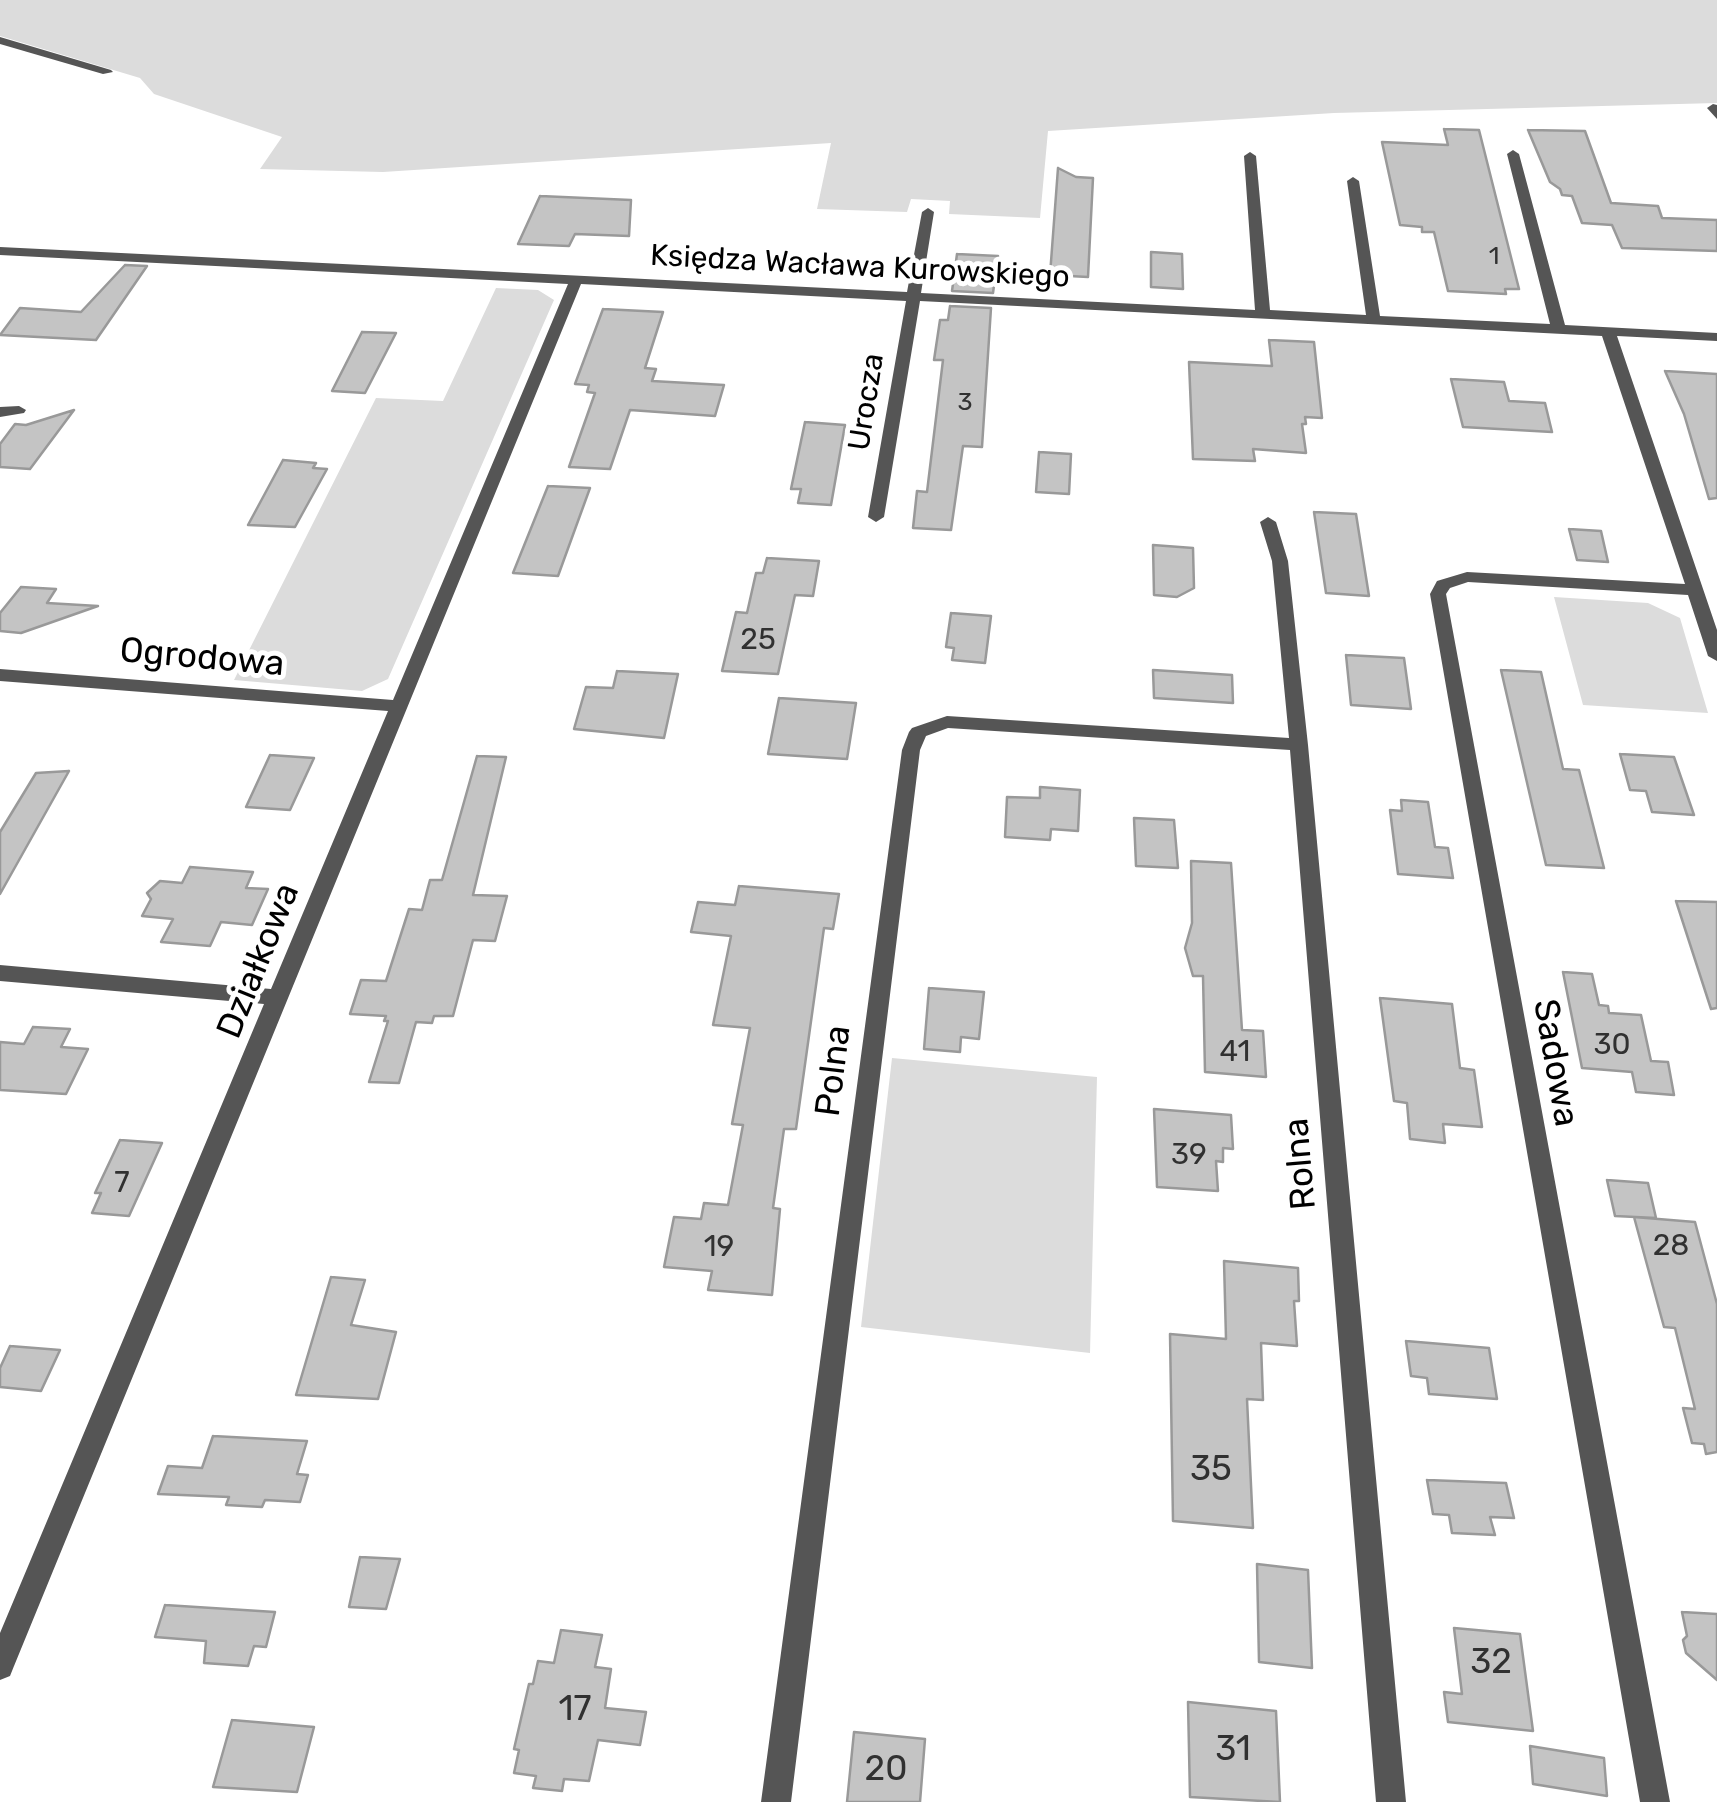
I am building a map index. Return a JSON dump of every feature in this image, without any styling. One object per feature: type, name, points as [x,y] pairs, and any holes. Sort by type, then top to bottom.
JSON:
[{"type":"street","points":[[0,40],[107,72]]},
{"type":"street","points":[[1513,154],[1559,330]]},
{"type":"street","points":[[1250,156],[1263,316]]},
{"type":"street","points":[[1354,180],[1374,322]]},
{"type":"street","name":"Urocza","points":[[876,517],[928,212]]},
{"type":"street","name":"Księdza Wacława Kurowskiego","points":[[0,251],[1717,337]]},
{"type":"street","name":"Działkowa","points":[[0,1666],[576,280]]},
{"type":"street","points":[[1608,332],[1717,656]]},
{"type":"street","points":[[0,412],[19,410]]},
{"type":"street","name":"Rolna","points":[[1268,522],[1280,561],[1299,745],[1391,1802]]},
{"type":"street","name":"Sadowa","points":[[1655,1802],[1438,594],[1443,585],[1468,577],[1693,590]]},
{"type":"street","name":"Ogrodowa","points":[[0,674],[398,706]]},
{"type":"street","name":"Polna","points":[[776,1802],[909,768],[918,732],[947,722],[1299,745]]},
{"type":"street","points":[[0,974],[279,998]]},
{"type":"shaded area","points":[[0,0],[1717,0],[1717,103],[1334,113],[1048,131],[1040,218],[949,214],[950,201],[911,199],[907,212],[817,209],[831,143],[383,172],[260,169],[282,137],[154,94],[140,78],[0,36]]},
{"type":"shaded area","points":[[496,288],[538,290],[554,300],[388,679],[362,691],[234,680],[376,398],[443,401]]},
{"type":"shaded area","points":[[1554,597],[1648,603],[1680,618],[1708,713],[1583,705]]},
{"type":"shaded area","points":[[892,1058],[1097,1077],[1090,1353],[861,1327]]},
{"type":"building","points":[[1444,129],[1479,130],[1519,289],[1505,289],[1506,294],[1448,291],[1434,232],[1400,225],[1382,142],[1448,145]]},
{"type":"building","points":[[1528,130],[1585,131],[1611,203],[1658,206],[1662,218],[1717,220],[1717,251],[1622,248],[1612,225],[1582,223],[1572,196],[1562,195],[1550,182]]},
{"type":"building","points":[[1058,168],[1076,177],[1093,178],[1088,277],[1050,275]]},
{"type":"building","points":[[540,196],[631,200],[629,236],[575,234],[569,246],[518,244]]},
{"type":"building","points":[[1151,252],[1182,254],[1183,289],[1151,287]]},
{"type":"building","points":[[957,254],[998,256],[993,293],[952,291]]},
{"type":"building","points":[[125,265],[147,266],[96,340],[0,335],[20,308],[81,312]]},
{"type":"building","points":[[950,306],[991,308],[982,447],[963,446],[951,530],[913,528],[917,491],[927,492],[943,360],[934,360],[940,320],[948,320]]},
{"type":"building","points":[[603,309],[663,312],[645,368],[656,369],[652,381],[724,385],[715,416],[630,410],[610,469],[569,467],[595,393],[587,392],[589,385],[575,384]]},
{"type":"building","points":[[362,332],[396,333],[365,393],[332,391]]},
{"type":"building","points":[[1269,340],[1314,342],[1322,418],[1305,417],[1306,424],[1302,424],[1306,453],[1253,449],[1255,461],[1193,459],[1189,362],[1272,366]]},
{"type":"building","points":[[1665,371],[1717,374],[1717,498],[1709,499],[1684,414]]},
{"type":"building","points":[[1451,379],[1504,382],[1509,401],[1545,403],[1552,432],[1463,427]]},
{"type":"building","points":[[74,410],[30,469],[0,467],[0,444],[15,424],[26,425]]},
{"type":"building","points":[[805,422],[845,425],[831,505],[798,503],[801,489],[791,489]]},
{"type":"building","points":[[1039,452],[1071,454],[1069,494],[1036,492]]},
{"type":"building","points":[[283,460],[316,463],[313,468],[327,469],[295,527],[248,525]]},
{"type":"building","points":[[548,486],[590,488],[558,576],[513,573]]},
{"type":"building","points":[[1314,512],[1356,514],[1369,596],[1326,593]]},
{"type":"building","points":[[1569,529],[1601,531],[1608,562],[1577,560]]},
{"type":"building","points":[[1153,545],[1193,548],[1194,588],[1177,597],[1154,595]]},
{"type":"building","points":[[767,558],[819,561],[813,596],[795,595],[778,674],[722,671],[736,612],[747,613],[756,573],[763,573]]},
{"type":"building","points":[[21,587],[56,589],[47,603],[98,606],[21,633],[0,631],[0,613]]},
{"type":"building","points":[[951,613],[991,616],[985,663],[952,660],[954,648],[946,647]]},
{"type":"building","points":[[1346,655],[1404,658],[1411,709],[1351,705]]},
{"type":"building","points":[[1153,670],[1232,675],[1233,703],[1154,698]]},
{"type":"building","points":[[1501,670],[1541,672],[1563,769],[1579,770],[1604,868],[1546,865]]},
{"type":"building","points":[[617,671],[678,674],[664,738],[574,729],[586,687],[613,688]]},
{"type":"building","points":[[779,698],[856,703],[847,759],[768,754]]},
{"type":"building","points":[[1620,754],[1674,757],[1694,815],[1652,812],[1646,791],[1630,790]]},
{"type":"building","points":[[270,755],[314,758],[290,810],[246,807]]},
{"type":"building","points":[[477,756],[506,757],[473,895],[507,896],[495,941],[473,940],[453,1016],[434,1016],[432,1023],[416,1022],[399,1083],[369,1082],[388,1021],[384,1021],[386,1016],[350,1014],[361,980],[386,981],[409,909],[422,910],[430,880],[442,880]]},
{"type":"building","points":[[69,771],[0,894],[0,832],[36,773]]},
{"type":"building","points":[[1040,787],[1080,790],[1078,831],[1051,829],[1050,840],[1005,837],[1007,797],[1040,798]]},
{"type":"building","points":[[1401,800],[1428,802],[1435,847],[1448,848],[1453,878],[1398,874],[1390,810],[1402,811]]},
{"type":"building","points":[[1134,818],[1174,820],[1178,868],[1136,866]]},
{"type":"building","points":[[1191,861],[1231,863],[1242,1030],[1263,1031],[1266,1077],[1205,1072],[1203,976],[1193,976],[1185,948],[1192,923]]},
{"type":"building","points":[[190,867],[253,872],[246,888],[268,889],[252,925],[221,922],[210,946],[161,942],[173,919],[142,916],[151,899],[147,893],[160,881],[182,883]]},
{"type":"building","points":[[739,886],[839,894],[833,929],[824,928],[796,1129],[784,1129],[773,1208],[780,1209],[772,1295],[708,1290],[712,1271],[664,1267],[674,1217],[701,1219],[704,1203],[728,1205],[743,1125],[732,1124],[750,1028],[713,1025],[731,936],[691,932],[698,902],[735,905]]},
{"type":"building","points":[[1676,901],[1717,902],[1717,1008],[1711,1009]]},
{"type":"building","points":[[1563,972],[1592,974],[1599,1005],[1608,1006],[1609,1013],[1641,1015],[1651,1061],[1668,1062],[1674,1095],[1636,1092],[1632,1072],[1582,1068]]},
{"type":"building","points":[[929,988],[984,992],[979,1039],[961,1037],[960,1052],[924,1049]]},
{"type":"building","points":[[1380,998],[1452,1004],[1460,1068],[1474,1070],[1482,1127],[1443,1124],[1445,1143],[1410,1139],[1407,1103],[1394,1101]]},
{"type":"building","points":[[33,1027],[70,1029],[61,1047],[88,1049],[66,1094],[0,1090],[0,1042],[24,1044]]},
{"type":"building","points":[[1154,1109],[1231,1115],[1233,1149],[1223,1148],[1223,1162],[1216,1161],[1218,1191],[1157,1187]]},
{"type":"building","points":[[120,1140],[162,1143],[129,1216],[92,1213],[101,1193],[95,1193]]},
{"type":"building","points":[[1607,1180],[1648,1183],[1656,1218],[1615,1216]]},
{"type":"building","points":[[1634,1217],[1695,1222],[1717,1304],[1717,1452],[1706,1454],[1704,1444],[1692,1443],[1683,1408],[1695,1409],[1675,1328],[1664,1327]]},
{"type":"building","points":[[1224,1261],[1298,1268],[1299,1301],[1294,1301],[1297,1346],[1261,1343],[1263,1400],[1247,1399],[1253,1528],[1173,1521],[1170,1334],[1226,1339]]},
{"type":"building","points":[[331,1277],[365,1280],[351,1325],[396,1332],[378,1399],[296,1395]]},
{"type":"building","points":[[1406,1341],[1489,1348],[1497,1399],[1429,1394],[1427,1378],[1411,1376]]},
{"type":"building","points":[[10,1346],[60,1350],[41,1391],[0,1387],[0,1368]]},
{"type":"building","points":[[213,1436],[307,1441],[297,1474],[308,1475],[300,1502],[265,1500],[262,1507],[226,1505],[229,1497],[158,1494],[168,1466],[202,1468]]},
{"type":"building","points":[[1427,1480],[1506,1483],[1514,1518],[1490,1517],[1495,1535],[1452,1533],[1449,1515],[1433,1514]]},
{"type":"building","points":[[360,1557],[400,1559],[386,1609],[349,1607]]},
{"type":"building","points":[[1257,1564],[1308,1570],[1312,1668],[1259,1662]]},
{"type":"building","points":[[165,1605],[275,1612],[266,1647],[254,1646],[248,1666],[204,1663],[206,1641],[155,1637]]},
{"type":"building","points":[[1682,1612],[1717,1614],[1717,1680],[1686,1653]]},
{"type":"building","points":[[1454,1628],[1520,1634],[1533,1731],[1448,1722],[1444,1692],[1462,1694]]},
{"type":"building","points":[[561,1630],[602,1635],[595,1667],[611,1669],[605,1708],[646,1712],[640,1745],[598,1740],[589,1781],[564,1779],[562,1791],[533,1788],[536,1776],[514,1773],[519,1750],[514,1749],[529,1684],[533,1684],[538,1661],[554,1663]]},
{"type":"building","points":[[1188,1702],[1276,1711],[1280,1802],[1190,1797]]},
{"type":"building","points":[[232,1720],[314,1727],[297,1792],[213,1787]]},
{"type":"building","points":[[854,1732],[925,1739],[920,1802],[847,1802]]},
{"type":"building","points":[[1530,1746],[1604,1758],[1607,1796],[1533,1784]]}]
